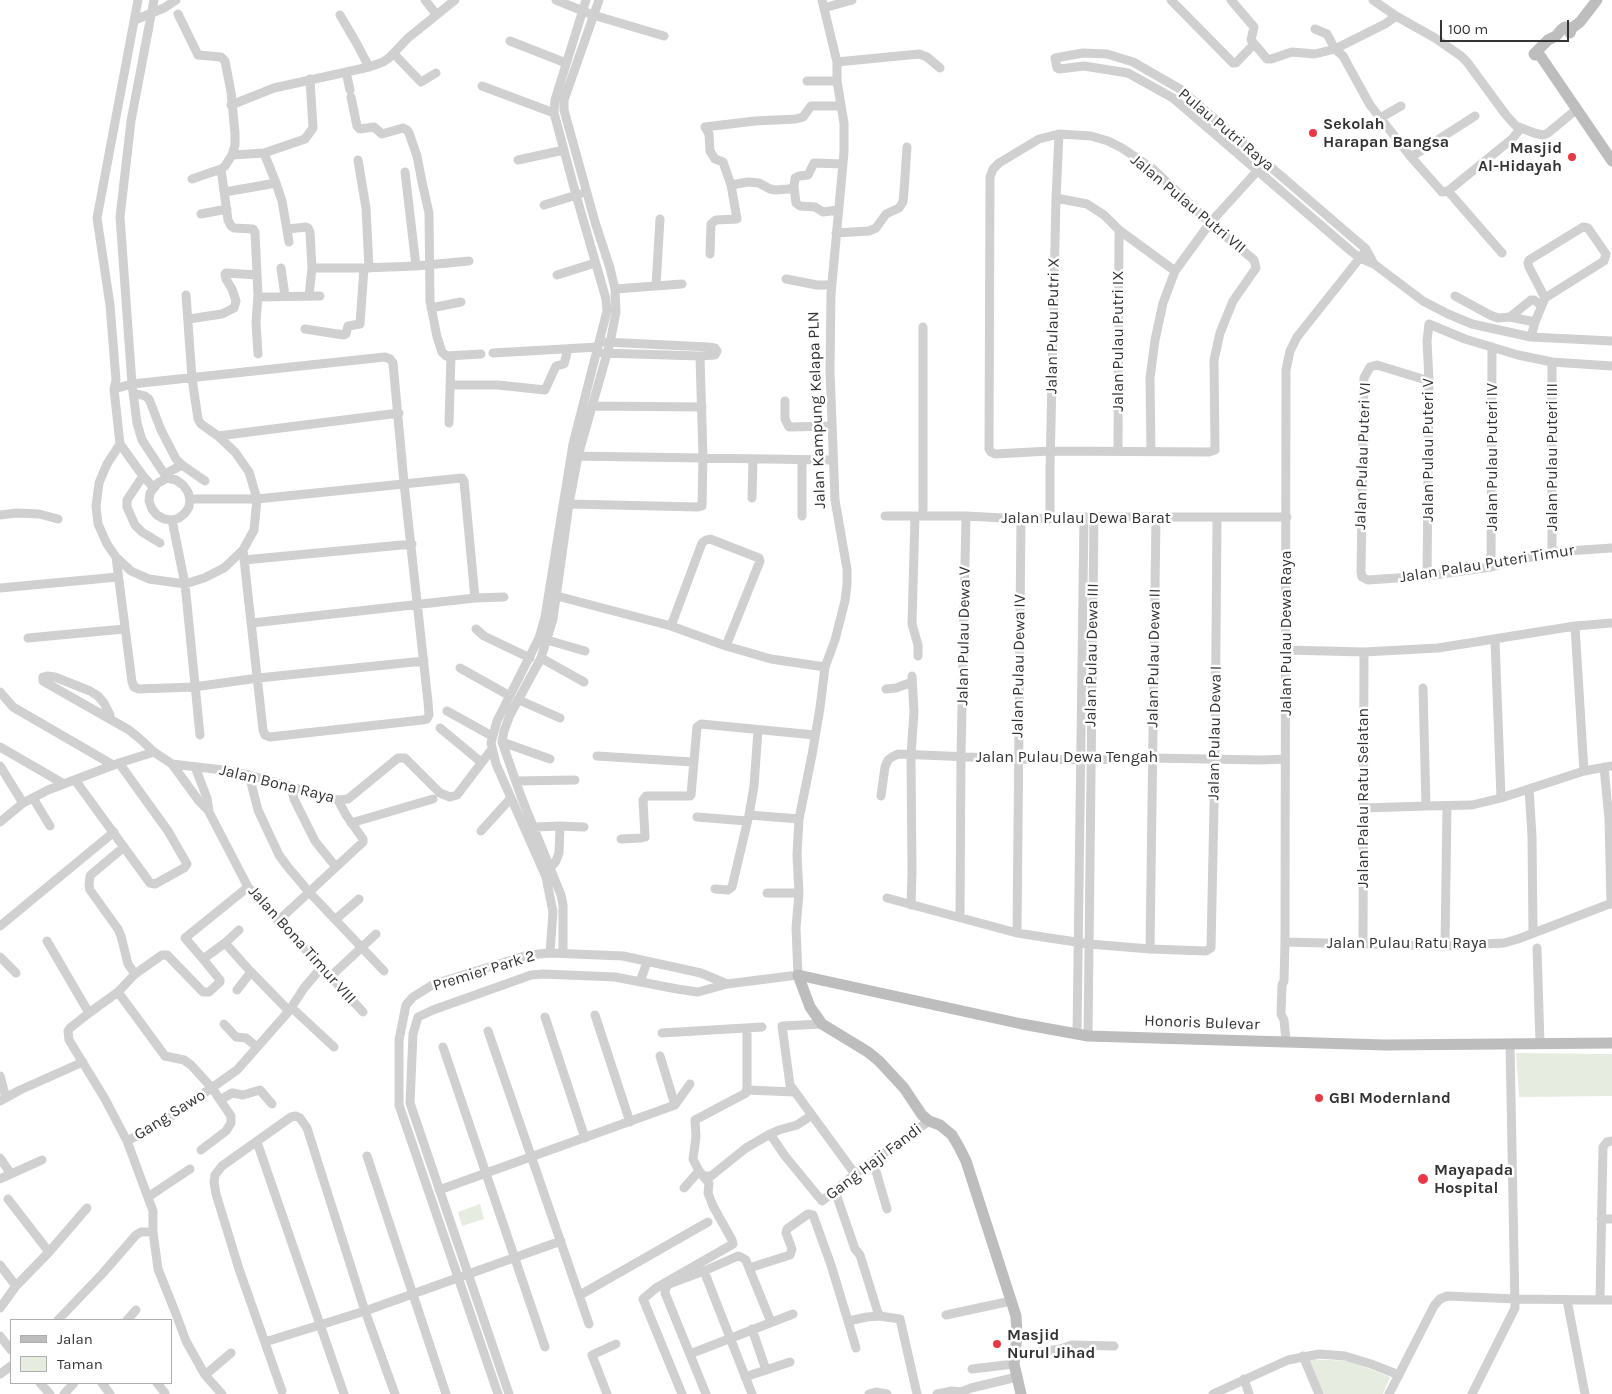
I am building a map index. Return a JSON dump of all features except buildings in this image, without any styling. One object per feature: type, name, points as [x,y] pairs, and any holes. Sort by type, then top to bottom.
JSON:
[{"type":"street","points":[[138,0],[98,218],[110,305],[116,380],[114,388],[120,444],[154,488]]},
{"type":"street","points":[[154,0],[131,121],[120,217],[132,388],[137,423],[142,440],[166,476],[183,485],[188,492],[190,500],[185,513],[179,518],[172,520],[164,519],[152,509],[149,501],[150,493],[158,483],[166,476],[182,465]]},
{"type":"street","points":[[135,20],[164,8],[176,0]]},
{"type":"street","points":[[425,0],[436,14]]},
{"type":"street","points":[[231,105],[274,88],[369,67],[383,62],[394,54],[408,38],[455,0]]},
{"type":"street","points":[[556,0],[593,16],[664,36]]},
{"type":"street","points":[[523,680],[541,658],[554,619],[552,595],[574,456],[607,311],[606,299],[554,113],[555,100],[586,0]]},
{"type":"street","points":[[563,953],[563,905],[558,886],[522,799],[502,742],[514,698],[539,638],[552,595],[569,504],[574,456],[592,406],[610,343],[616,312],[615,289],[566,116],[564,100],[599,0]]},
{"type":"street","points":[[823,4],[852,0]]},
{"type":"street","points":[[1171,0],[1233,63],[1236,63],[1254,44]]},
{"type":"street","points":[[1231,0],[1254,27],[1251,40],[1269,60],[1292,52],[1315,54],[1335,49],[1385,24],[1396,16]]},
{"type":"street","points":[[1373,0],[1461,56],[1470,65],[1511,121],[1521,128],[1543,135],[1548,134],[1577,109]]},
{"type":"street","name":"Jalan Kampung Kelapa PLN","points":[[823,4],[837,62],[837,81],[844,123],[843,164],[832,285],[830,371],[835,507],[847,569],[847,586],[835,640],[825,667],[820,708],[799,820],[797,855],[799,893],[796,928],[798,976],[810,1007],[822,1024],[868,1052],[879,1061],[904,1088],[922,1115],[929,1121],[940,1125],[952,1135],[966,1161],[1016,1316],[1017,1334],[1014,1360],[1021,1394]]},
{"type":"street","points":[[1592,4],[1569,34],[1556,36],[1548,40],[1535,52],[1540,62],[1544,63],[1612,161]]},
{"type":"street","points":[[178,14],[198,55],[221,57],[225,61],[231,92],[235,134],[230,161],[221,169],[192,179]]},
{"type":"street","points":[[340,15],[369,67]]},
{"type":"street","points":[[1315,29],[1328,34],[1335,49],[1343,56],[1364,96],[1410,157],[1442,192],[1448,191],[1512,139],[1521,128]]},
{"type":"street","points":[[510,41],[566,63]]},
{"type":"street","name":"Pulau Putri Raya","points":[[1374,264],[1366,250],[1314,203],[1180,89],[1133,62],[1107,54],[1083,53],[1056,57],[1055,60],[1059,69],[1084,66],[1128,73],[1174,98],[1360,258],[1374,264],[1423,301],[1448,314],[1472,324],[1531,337],[1612,341]]},
{"type":"street","points":[[394,54],[421,82],[436,73]]},
{"type":"street","points":[[837,62],[919,54],[927,57],[940,68]]},
{"type":"street","points":[[1128,73],[1133,62]]},
{"type":"street","points":[[346,72],[357,126],[360,129],[374,127],[382,134],[403,128],[406,129],[418,156],[429,214],[431,308],[442,352],[446,356],[482,354]]},
{"type":"street","points":[[232,156],[264,153],[302,141],[313,130],[310,79]]},
{"type":"street","points":[[807,81],[837,81]]},
{"type":"street","points":[[482,86],[554,113]]},
{"type":"street","points":[[710,254],[710,229],[713,222],[716,220],[737,219],[731,185],[723,162],[714,159],[710,151],[708,134],[705,127],[755,121],[796,119],[803,117],[811,106],[841,106]]},
{"type":"street","points":[[1380,118],[1401,106]]},
{"type":"street","points":[[1410,157],[1475,116]]},
{"type":"street","name":"Jalan Pulau Putri X","points":[[1050,518],[1050,451],[1059,134]]},
{"type":"street","name":"Jalan Pulau Putri VII","points":[[1059,134],[1091,136],[1122,148],[1153,170],[1210,223],[1254,260],[1256,268],[1233,301],[1220,333],[1214,360],[1216,445],[1214,450],[1209,452],[1050,451],[996,454],[989,449],[990,177],[993,169],[999,163],[1039,139],[1059,134]]},
{"type":"street","points":[[836,233],[869,231],[876,228],[886,214],[899,208],[903,202],[907,147]]},
{"type":"street","points":[[518,160],[564,150]]},
{"type":"street","points":[[264,153],[282,201],[289,242]]},
{"type":"street","points":[[305,329],[344,336],[348,326],[360,324],[366,268],[366,208],[358,160]]},
{"type":"street","points":[[1151,451],[1150,378],[1155,340],[1163,303],[1175,272],[1210,223],[1265,163]]},
{"type":"street","points":[[838,210],[824,212],[815,207],[800,206],[796,202],[797,197],[794,187],[795,178],[808,175],[814,164],[843,164]]},
{"type":"street","points":[[221,169],[228,220],[232,227],[254,230],[258,297],[256,322],[258,354]]},
{"type":"street","points":[[405,172],[416,266]]},
{"type":"street","points":[[731,185],[748,182],[759,183],[776,190],[794,187]]},
{"type":"street","points":[[225,192],[276,183]]},
{"type":"street","points":[[1448,191],[1502,253]]},
{"type":"street","points":[[544,205],[587,193]]},
{"type":"street","points":[[1056,198],[1087,204],[1104,215],[1119,230],[1175,272]]},
{"type":"street","points":[[201,214],[227,209]]},
{"type":"street","points":[[656,286],[660,218]]},
{"type":"street","points":[[1531,337],[1543,301],[1604,261],[1606,254],[1588,228],[1583,227],[1529,260],[1528,267],[1543,301]]},
{"type":"street","points":[[288,228],[308,228],[310,232],[312,268],[309,296]]},
{"type":"street","name":"Jalan Pulau Putri IX","points":[[1118,451],[1119,230]]},
{"type":"street","name":"Jalan Pulau Dewa Raya","points":[[1286,1042],[1284,1020],[1281,1014],[1285,942],[1286,370],[1290,351],[1297,337],[1366,250]]},
{"type":"street","points":[[312,268],[416,266],[469,260]]},
{"type":"street","points":[[557,275],[596,263]]},
{"type":"street","points":[[281,268],[285,296]]},
{"type":"street","points":[[189,319],[222,314],[234,308],[236,301],[226,279],[226,273],[257,275]]},
{"type":"street","points":[[786,279],[817,285],[832,285]]},
{"type":"street","points":[[615,289],[682,284]]},
{"type":"street","points":[[114,388],[132,388],[192,378],[385,357],[390,359],[393,363],[404,483],[412,544],[429,715],[427,719],[270,736],[266,735],[263,730],[243,555],[254,530],[257,498],[249,472],[235,452],[218,436],[204,427],[198,419],[192,378],[186,295]]},
{"type":"street","points":[[258,297],[320,296]]},
{"type":"street","points":[[1456,296],[1490,315],[1535,322]]},
{"type":"street","points":[[1510,317],[1531,300],[1543,301]]},
{"type":"street","points":[[431,308],[461,302]]},
{"type":"street","name":"Jalan Pulau Puteri V","points":[[1427,576],[1429,381],[1427,341],[1429,324],[1465,339],[1492,347]]},
{"type":"street","points":[[918,656],[918,645],[912,624],[919,516],[923,327]]},
{"type":"street","points":[[493,353],[598,347],[610,343],[708,347],[716,349],[717,353],[715,355],[700,356],[607,354],[598,347]]},
{"type":"street","points":[[1492,347],[1552,362],[1612,366]]},
{"type":"street","name":"Jalan Pulau Puteri IV","points":[[1491,567],[1492,347]]},
{"type":"street","points":[[451,385],[498,385],[545,390],[556,366],[564,364],[568,348]]},
{"type":"street","points":[[449,423],[451,356]]},
{"type":"street","points":[[569,504],[700,507],[702,505],[703,457],[700,356]]},
{"type":"street","name":"Jalan Pulau Puteri III","points":[[1552,362],[1552,552]]},
{"type":"street","name":"Jalan Pulau Puteri VI","points":[[1362,577],[1364,378],[1370,367],[1377,365],[1429,381]]},
{"type":"street","points":[[132,388],[149,399],[161,430],[176,459],[205,481]]},
{"type":"street","points":[[785,401],[785,419],[789,427],[832,426]]},
{"type":"street","points":[[592,406],[702,407]]},
{"type":"street","points":[[218,436],[398,413]]},
{"type":"street","points":[[120,444],[107,464],[99,483],[96,506],[98,524],[106,544],[116,557],[132,571],[149,579],[185,584],[204,578],[224,568],[243,555],[412,544]]},
{"type":"street","points":[[574,456],[832,460]]},
{"type":"street","points":[[752,498],[753,459]]},
{"type":"street","points":[[802,460],[802,516]]},
{"type":"street","points":[[143,476],[127,500],[127,508],[135,525],[142,532],[160,543]]},
{"type":"street","points":[[190,500],[257,498],[404,483],[464,479],[475,598]]},
{"type":"street","points":[[0,515],[16,513],[39,514],[58,519]]},
{"type":"street","name":"Jalan Pulau Dewa Barat","points":[[885,516],[966,516],[1021,519],[1084,517],[1287,517]]},
{"type":"street","name":"Jalan Pulau Dewa V","points":[[960,917],[966,516]]},
{"type":"street","name":"Jalan Pulau Dewa III","points":[[1083,1035],[1077,942],[1084,517]]},
{"type":"street","name":"Jalan Pulau Dewa III","points":[[1083,1035],[1089,944],[1094,517]]},
{"type":"street","name":"Jalan Pulau Dewa II","points":[[1150,949],[1156,518]]},
{"type":"street","name":"Jalan Pulau Dewa I","points":[[1150,949],[1206,951],[1211,948],[1215,759],[1216,518]]},
{"type":"street","name":"Jalan Pulau Dewa IV","points":[[1017,933],[1021,519]]},
{"type":"street","points":[[172,520],[185,584],[200,735]]},
{"type":"street","points":[[671,626],[702,543],[710,540],[759,558],[760,561],[726,646]]},
{"type":"street","name":"Jalan Palau Puteri Timur","points":[[1362,577],[1368,580],[1427,576],[1491,567],[1552,552],[1612,548]]},
{"type":"street","points":[[116,557],[132,682],[134,687],[139,689],[194,687],[258,678],[424,661]]},
{"type":"street","points":[[0,588],[118,577]]},
{"type":"street","points":[[552,595],[671,626],[726,646],[771,659],[825,667]]},
{"type":"street","points":[[252,623],[504,596]]},
{"type":"street","points":[[1286,650],[1364,652],[1438,648],[1575,626],[1612,623]]},
{"type":"street","points":[[1575,626],[1584,772]]},
{"type":"street","points":[[476,629],[484,636],[530,658]]},
{"type":"street","points":[[28,638],[124,630]]},
{"type":"street","points":[[547,640],[585,651]]},
{"type":"street","points":[[1495,640],[1501,798]]},
{"type":"street","name":"Jalan Palau Ratu Selatan","points":[[1363,944],[1364,652]]},
{"type":"street","points":[[541,658],[584,682]]},
{"type":"street","points":[[460,668],[514,698],[560,718]]},
{"type":"street","name":"Jalan Bona Raya","points":[[110,719],[104,704],[98,696],[55,677],[43,677],[43,682],[110,719],[139,738],[154,752],[172,764],[248,775],[338,800],[348,800],[398,758],[405,758],[440,793],[450,797],[457,795],[492,750]]},
{"type":"street","points":[[886,689],[896,688],[912,679],[914,712],[911,755],[911,905]]},
{"type":"street","points":[[1423,688],[1426,806]]},
{"type":"street","points":[[0,692],[13,707],[116,764],[168,831],[187,864],[186,866],[152,884],[75,780]]},
{"type":"street","points":[[514,698],[497,721],[491,743],[496,764],[546,877],[553,912],[550,953]]},
{"type":"street","points":[[448,711],[492,736]]},
{"type":"street","points":[[621,839],[645,837],[643,800],[646,796],[690,796],[692,793],[697,728],[701,724],[815,735]]},
{"type":"street","points":[[440,728],[481,762]]},
{"type":"street","points":[[715,889],[728,890],[732,887],[754,786],[758,730]]},
{"type":"street","points":[[502,742],[550,760]]},
{"type":"street","points":[[0,748],[64,784]]},
{"type":"street","points":[[0,822],[23,803],[33,798],[116,764],[154,752]]},
{"type":"street","name":"Jalan Pulau Dewa Tengah","points":[[881,796],[888,760],[898,754],[1080,760],[1153,758],[1286,759]]},
{"type":"street","points":[[598,756],[694,762]]},
{"type":"street","points":[[172,764],[209,812]]},
{"type":"street","points":[[0,766],[23,803]]},
{"type":"street","points":[[1363,808],[1472,805],[1608,766],[1612,904]]},
{"type":"street","name":"Jalan Bona Timur VIII","points":[[195,767],[207,798],[209,812],[248,887],[363,1012]]},
{"type":"street","points":[[248,775],[258,810],[279,855],[309,892],[384,971]]},
{"type":"street","points":[[516,781],[575,780]]},
{"type":"street","points":[[291,787],[294,799],[315,841],[336,867]]},
{"type":"street","points":[[1528,789],[1532,836],[1533,932]]},
{"type":"street","points":[[33,798],[50,826]]},
{"type":"street","points":[[351,823],[433,799]]},
{"type":"street","points":[[481,831],[512,801],[522,799]]},
{"type":"street","points":[[278,921],[363,842],[363,839],[338,800]]},
{"type":"street","points":[[1445,946],[1447,806]]},
{"type":"street","points":[[696,817],[799,820]]},
{"type":"street","points":[[551,867],[559,853],[560,826]]},
{"type":"street","points":[[534,827],[584,827]]},
{"type":"street","points":[[0,926],[114,832]]},
{"type":"street","points":[[124,847],[90,876],[88,885],[118,928],[128,964],[135,974]]},
{"type":"street","points":[[222,1394],[204,1375],[186,1342],[158,1269],[153,1232],[153,1211],[127,1141],[69,1040],[68,1031],[118,992],[135,974],[162,955],[166,955],[202,992],[207,993],[220,980],[186,938],[248,887]]},
{"type":"street","points":[[767,893],[799,893]]},
{"type":"street","points":[[886,898],[1017,933],[1089,944],[1150,949]]},
{"type":"street","points":[[336,919],[358,899]]},
{"type":"street","name":"Jalan Pulau Ratu Raya","points":[[1285,942],[1445,946],[1504,942],[1518,939],[1612,904]]},
{"type":"street","points":[[203,959],[239,930]]},
{"type":"street","points":[[330,977],[376,934]]},
{"type":"street","points":[[47,941],[89,1013]]},
{"type":"street","points":[[225,943],[251,972],[334,1047]]},
{"type":"street","points":[[1537,948],[1540,1044]]},
{"type":"street","name":"Premier Park 2","points":[[406,1005],[413,997],[434,984],[528,954],[563,953],[623,956],[701,973],[727,984]]},
{"type":"street","points":[[0,957],[16,973]]},
{"type":"street","points":[[640,982],[647,962]]},
{"type":"street","name":"Gang Sawo","points":[[127,1141],[169,1118],[237,1070],[290,1009],[321,968]]},
{"type":"street","points":[[237,990],[251,972]]},
{"type":"street","name":"Premier Park 2","points":[[418,1017],[432,1010],[530,975],[615,977],[698,992],[727,984],[798,976]]},
{"type":"street","name":"Honoris Bulevar","points":[[798,976],[1022,1024],[1083,1035],[1385,1045],[1612,1043]]},
{"type":"street","points":[[118,992],[166,1056],[184,1060],[191,1065],[212,1088],[231,1116],[231,1123],[226,1131],[201,1150]]},
{"type":"street","points":[[406,1005],[418,1017],[414,1034],[410,1103],[440,1190],[498,1394]]},
{"type":"street","points":[[406,1005],[399,1040],[399,1105],[509,1394]]},
{"type":"street","points":[[595,1015],[630,1122]]},
{"type":"street","points":[[545,1017],[586,1138]]},
{"type":"street","points":[[224,1024],[236,1037],[246,1038],[257,1048]]},
{"type":"street","points":[[822,1024],[782,1026],[789,1083],[855,1174]]},
{"type":"street","points":[[682,1394],[643,1300],[656,1288],[733,1244],[713,1206],[708,1193],[709,1183],[701,1174],[693,1159],[696,1119],[744,1095],[747,1090],[747,1028]]},
{"type":"street","points":[[662,1033],[762,1028]]},
{"type":"street","points":[[488,1031],[590,1324]]},
{"type":"street","points":[[1472,1394],[1513,1313],[1516,1299],[1510,1044]]},
{"type":"street","points":[[443,1047],[545,1347]]},
{"type":"street","points":[[660,1056],[675,1105]]},
{"type":"street","points":[[0,1076],[3,1099],[83,1062]]},
{"type":"street","points":[[440,1190],[675,1105],[690,1084]]},
{"type":"street","points":[[220,1100],[232,1093],[243,1095],[260,1090],[272,1104]]},
{"type":"street","points":[[747,1090],[794,1092]]},
{"type":"street","points":[[701,1174],[711,1176],[746,1148],[770,1134],[797,1125],[812,1115]]},
{"type":"street","points":[[282,1391],[239,1269],[214,1182],[215,1175],[222,1166],[291,1117],[296,1116],[304,1123],[365,1310],[395,1394]]},
{"type":"street","name":"Gang Haji Fandi","points":[[770,1134],[820,1200],[824,1200],[855,1174],[929,1121]]},
{"type":"street","points":[[1600,1300],[1603,1147],[1607,1142],[1612,1141]]},
{"type":"street","points":[[257,1142],[344,1394]]},
{"type":"street","points":[[367,1156],[446,1394]]},
{"type":"street","points":[[0,1158],[11,1174]]},
{"type":"street","points":[[0,1179],[42,1160]]},
{"type":"street","points":[[873,1161],[887,1209]]},
{"type":"street","points":[[148,1197],[190,1169]]},
{"type":"street","points":[[684,1188],[701,1174]]},
{"type":"street","points":[[835,1191],[855,1248],[860,1255],[879,1316]]},
{"type":"street","points":[[8,1199],[49,1252]]},
{"type":"street","points":[[0,1308],[16,1286],[49,1252],[87,1208]]},
{"type":"street","points":[[750,1268],[790,1255],[792,1250],[786,1233],[787,1229],[808,1214],[813,1214],[831,1265],[856,1348]]},
{"type":"street","points":[[1601,1219],[1612,1219]]},
{"type":"street","points":[[580,1295],[708,1222]]},
{"type":"street","points":[[59,1319],[136,1235],[141,1232],[153,1232]]},
{"type":"street","points":[[265,1342],[320,1326],[561,1241]]},
{"type":"street","points":[[706,1394],[665,1290],[669,1284],[738,1256],[744,1258],[750,1268],[771,1322]]},
{"type":"street","points":[[0,1265],[16,1286]]},
{"type":"street","points":[[704,1271],[752,1394]]},
{"type":"street","points":[[1389,1394],[1429,1314],[1440,1299],[1447,1296],[1612,1300]]},
{"type":"street","points":[[1567,1300],[1585,1394]]},
{"type":"street","points":[[946,1315],[1011,1301]]},
{"type":"street","points":[[128,1319],[136,1310]]},
{"type":"street","points":[[690,1354],[793,1314]]},
{"type":"street","points":[[848,1321],[879,1316],[900,1318],[916,1394]]},
{"type":"street","points":[[752,1329],[766,1370]]},
{"type":"street","points":[[0,1336],[10,1349]]},
{"type":"street","points":[[607,1394],[592,1355],[616,1344]]},
{"type":"street","points":[[972,1369],[1072,1345],[1114,1346]]},
{"type":"street","points":[[204,1375],[231,1353]]},
{"type":"street","points":[[1213,1394],[1288,1360],[1318,1354],[1345,1356],[1399,1375]]},
{"type":"street","points":[[1303,1356],[1319,1394]]},
{"type":"street","points":[[745,1377],[790,1362]]},
{"type":"street","points":[[937,1394],[960,1393],[971,1388],[1017,1377]]},
{"type":"street","points":[[1244,1379],[1250,1394]]},
{"type":"street","points":[[41,1384],[50,1394]]},
{"type":"street","points":[[64,1394],[73,1384]]},
{"type":"street","points":[[869,1394],[876,1392],[887,1394]]},
{"type":"green space","points":[[1516,1053],[1612,1054],[1612,1096],[1519,1097]]},
{"type":"green space","points":[[480,1204],[484,1219],[462,1226],[458,1212]]},
{"type":"green space","points":[[1307,1359],[1349,1361],[1390,1377],[1383,1394],[1324,1394]]},
{"type":"place","name":"Sekolah Harapan Bangsa","points":[[1313,133]]},
{"type":"place","name":"Masjid Al-Hidayah","points":[[1572,157]]},
{"type":"place","name":"GBI Modernland","points":[[1319,1098]]},
{"type":"place","name":"Mayapada Hospital","points":[[1423,1179]]},
{"type":"place","name":"Masjid Nurul Jihad","points":[[997,1344]]}]
